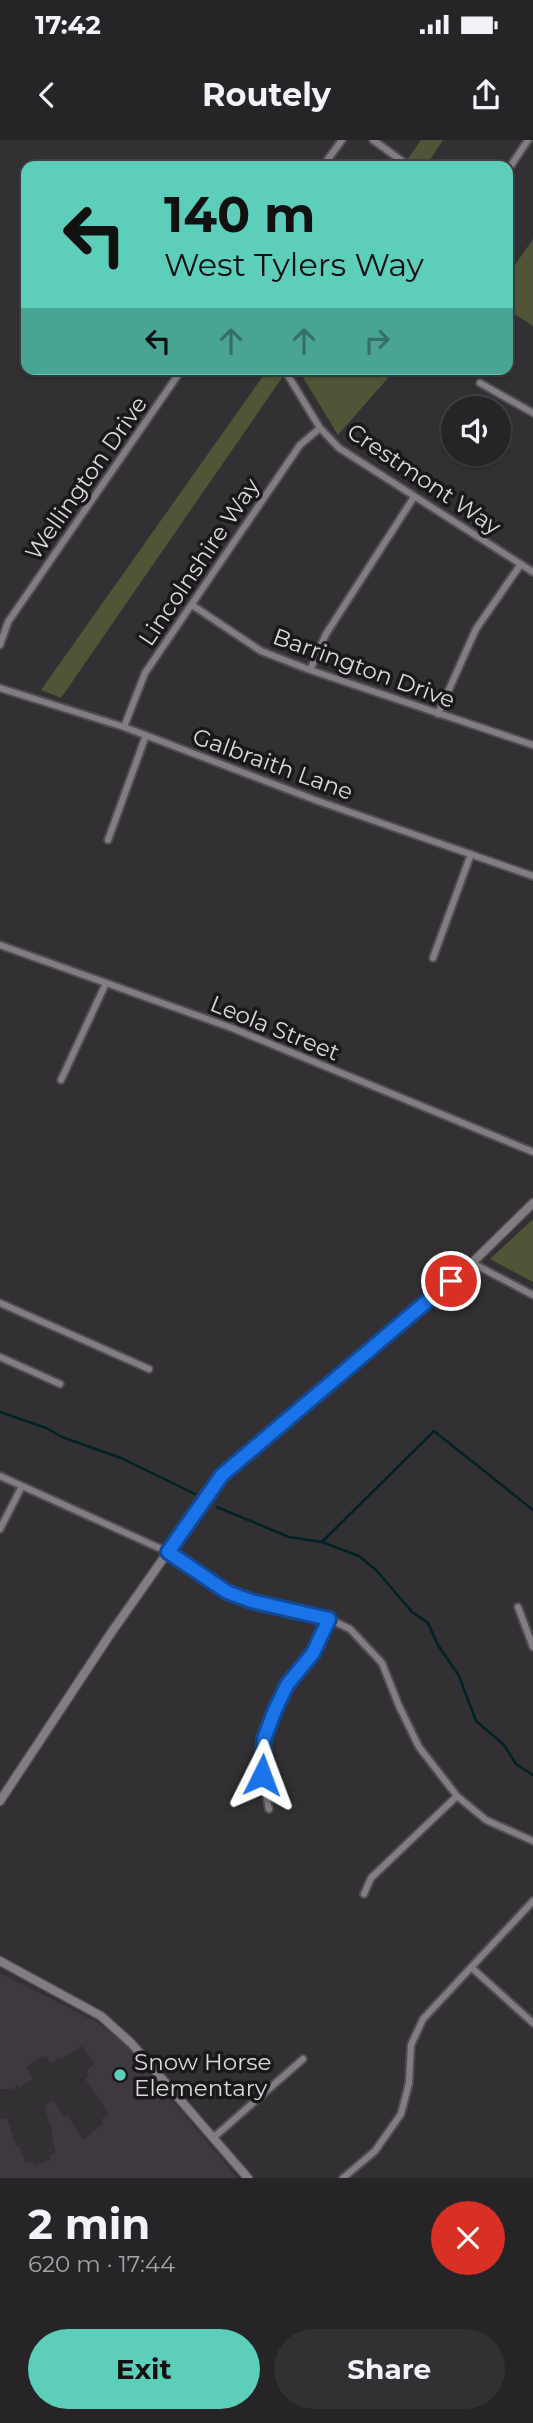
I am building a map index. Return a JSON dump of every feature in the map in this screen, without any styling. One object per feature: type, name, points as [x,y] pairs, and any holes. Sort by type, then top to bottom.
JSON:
[{"type":"street","points":[[327,161],[342,140]]},
{"type":"street","points":[[373,140],[402,161]]},
{"type":"street","points":[[513,162],[528,140]]},
{"type":"street","name":"Wellington Drive","points":[[0,645],[8,622],[178,375]]},
{"type":"street","name":"Crestmont Way","points":[[288,375],[320,428],[339,448],[533,572]]},
{"type":"street","points":[[480,383],[533,414]]},
{"type":"street","name":"Lincolnshire Way","points":[[124,727],[145,673],[300,445],[320,428]]},
{"type":"street","points":[[310,670],[326,634],[414,497]]},
{"type":"street","points":[[438,714],[476,629],[521,564]]},
{"type":"street","name":"Barrington Drive","points":[[192,605],[261,650],[310,670],[533,746]]},
{"type":"street","name":"Galbraith Lane","points":[[0,688],[124,727],[318,801],[533,876]]},
{"type":"street","points":[[108,840],[146,736]]},
{"type":"street","points":[[433,958],[471,854]]},
{"type":"street","name":"Leola Street","points":[[0,945],[232,1028],[533,1152]]},
{"type":"street","points":[[61,1080],[106,983]]},
{"type":"street","points":[[0,1801],[222,1475],[472,1263],[533,1203]]},
{"type":"street","points":[[472,1263],[533,1295]]},
{"type":"street","points":[[0,1303],[149,1369]]},
{"type":"street","points":[[0,1357],[60,1384]]},
{"type":"street","points":[[0,1476],[168,1552],[227,1592],[251,1601],[329,1619],[350,1629],[382,1664],[419,1747],[457,1796],[486,1821],[533,1840]]},
{"type":"street","points":[[0,1529],[22,1486]]},
{"type":"street","points":[[518,1608],[533,1647]]},
{"type":"street","points":[[269,1809],[262,1775],[264,1739],[287,1685],[313,1653],[329,1619]]},
{"type":"street","points":[[364,1894],[371,1878],[457,1796]]},
{"type":"street","points":[[343,2178],[375,2151],[401,2114],[408,2083],[411,2045],[423,2019],[533,1901]]},
{"type":"street","points":[[0,1961],[101,2016],[131,2043],[248,2178]]},
{"type":"street","points":[[472,1968],[533,2023]]},
{"type":"street","points":[[213,2138],[303,2059]]},
{"type":"shaded area","name":"Snow Horse Elementary","points":[[0,1973],[98,2023],[124,2043],[237,2178],[0,2178],[0,2119],[7,2118],[25,2163],[32,2161],[34,2166],[50,2160],[50,2155],[56,2153],[44,2106],[54,2101],[83,2140],[103,2124],[101,2120],[109,2114],[85,2079],[89,2076],[86,2071],[95,2064],[82,2046],[51,2063],[46,2056],[40,2057],[26,2068],[33,2078],[19,2088],[17,2085],[12,2089],[0,2089]]},
{"type":"green space","points":[[421,140],[443,140],[429,161],[406,161]]},
{"type":"green space","points":[[533,239],[533,326],[513,313],[513,268]]},
{"type":"green space","points":[[264,375],[284,375],[61,698],[41,690]]},
{"type":"green space","points":[[302,375],[384,375],[388,378],[338,435]]},
{"type":"green space","points":[[533,1219],[533,1282],[490,1259]]},
{"type":"waterway","points":[[0,1412],[121,1458],[195,1494]]},
{"type":"waterway","points":[[323,1541],[434,1431],[533,1510]]},
{"type":"waterway","points":[[217,1507],[289,1537],[322,1542],[359,1556],[377,1571],[412,1612],[428,1623],[438,1645],[459,1676],[476,1721],[504,1745],[516,1764],[533,1775]]},
{"type":"place","name":"Snow Horse Elementary","points":[[120,2075]]},
{"type":"route","points":[[262,1775],[264,1739],[275,1710],[287,1685],[313,1653],[329,1619],[251,1601],[227,1592],[168,1552],[222,1475],[451,1281]]}]
